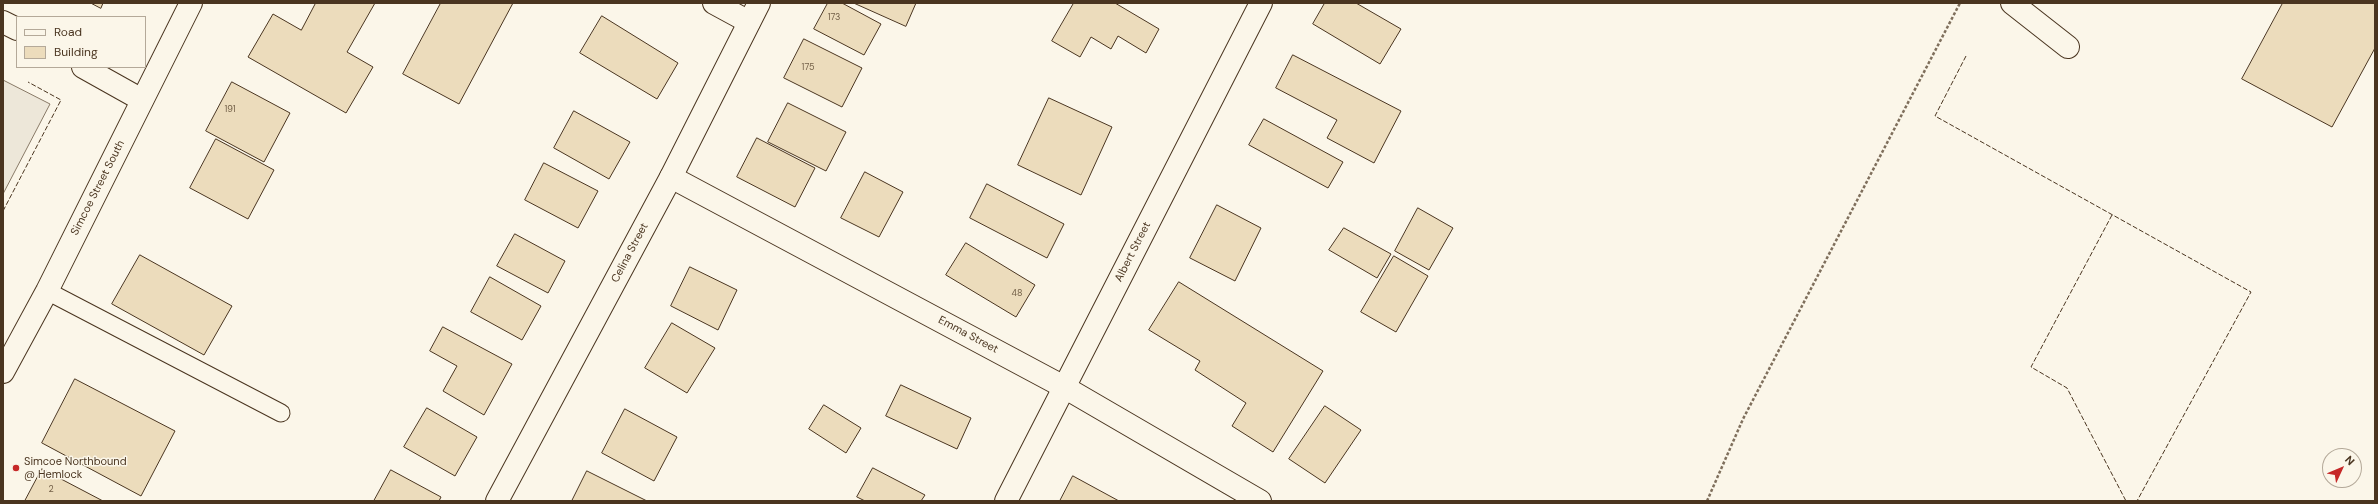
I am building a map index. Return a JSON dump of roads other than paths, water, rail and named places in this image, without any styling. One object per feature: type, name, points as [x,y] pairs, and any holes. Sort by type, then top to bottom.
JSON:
[{"type":"street","name":"Simcoe Street South","points":[[3,372],[47,291],[191,3]]},
{"type":"street","points":[[714,3],[754,12]]},
{"type":"street","name":"Albert Street","points":[[1006,501],[1261,3]]},
{"type":"street","points":[[2012,3],[2068,47]]},
{"type":"street","name":"Celina Street","points":[[497,501],[671,177],[754,12]]},
{"type":"street","points":[[3,22],[16,28]]},
{"type":"street","points":[[85,68],[142,100]]},
{"type":"street","name":"Emma Street","points":[[671,177],[1064,387],[1260,501]]},
{"type":"lane","points":[[47,291],[281,413]]},
{"type":"place","name":"Simcoe Northbound @ Hemlock","points":[[16,468]]}]
